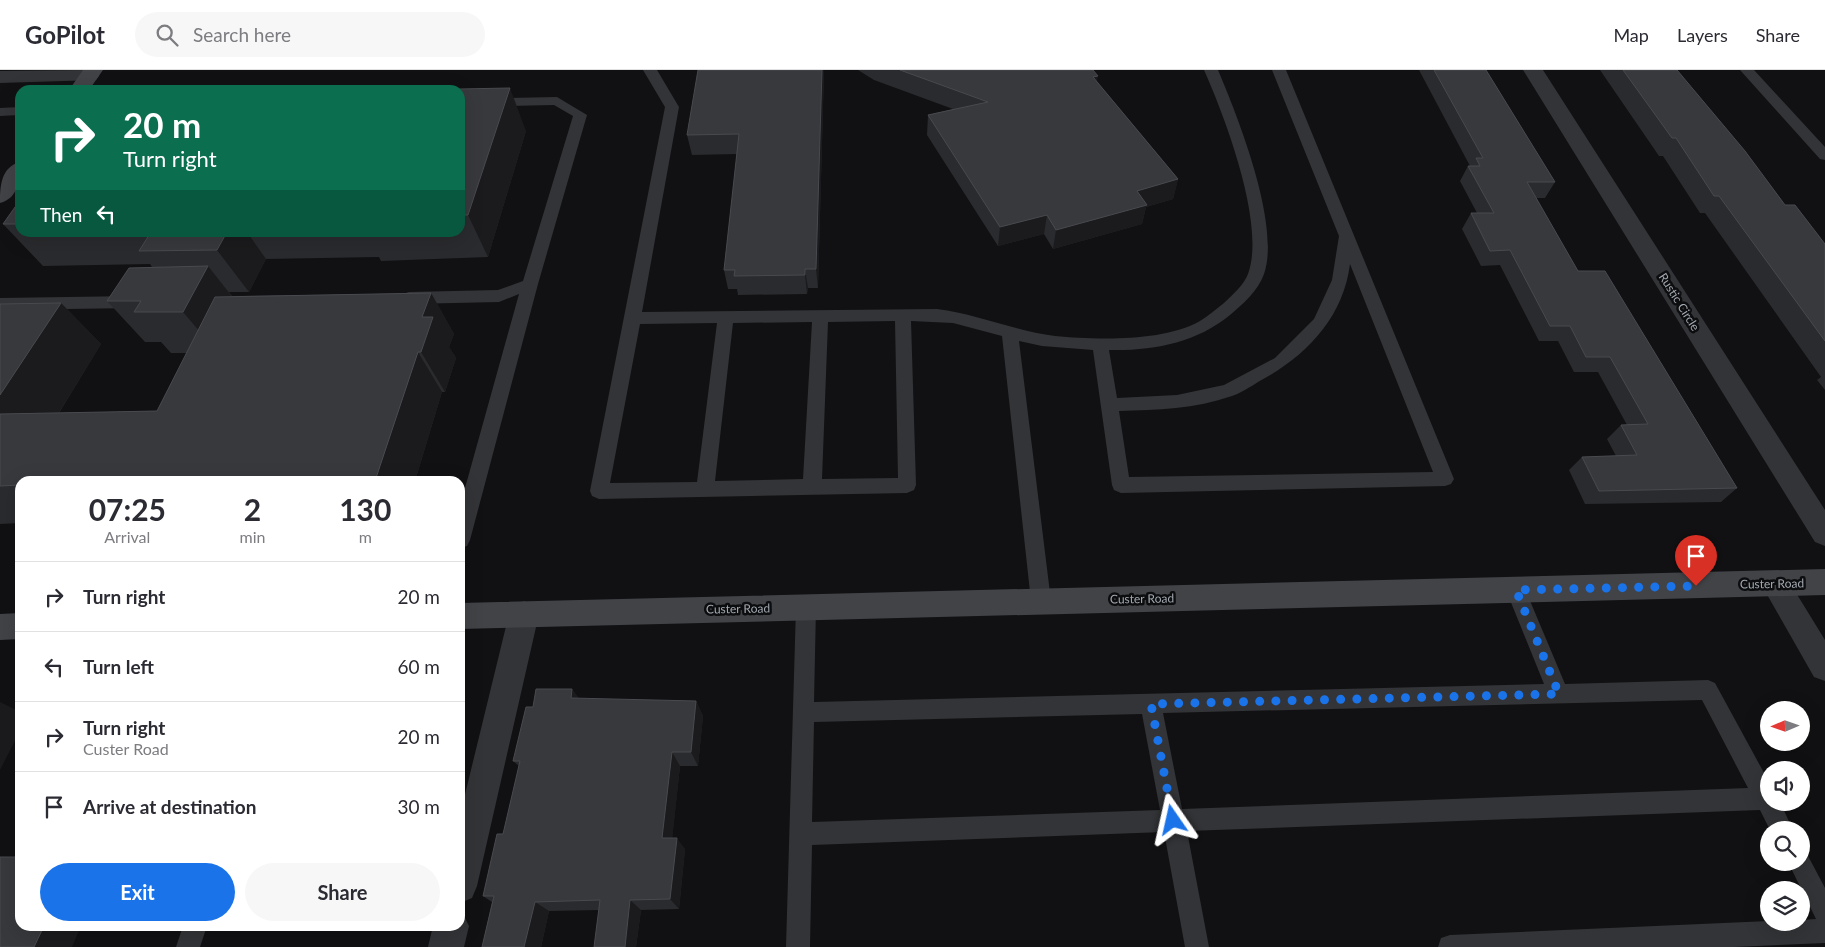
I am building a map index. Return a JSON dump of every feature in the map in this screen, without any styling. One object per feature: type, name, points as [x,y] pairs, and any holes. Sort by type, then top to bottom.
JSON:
[{"type":"street","name":"Rustic Circle","points":[[1533,70],[1825,534]]},
{"type":"street","points":[[0,77],[87,79]]},
{"type":"street","points":[[0,196],[15,176]]},
{"type":"street","name":"Custer Road","points":[[465,616],[1825,582]]},
{"type":"street","points":[[1775,584],[1825,667]]},
{"type":"street","points":[[465,865],[524,614]]},
{"type":"street","points":[[0,627],[15,626]]},
{"type":"street","points":[[446,947],[449,931]]},
{"type":"lane","points":[[650,70],[654,81],[668,96],[672,107],[599,491],[907,485],[903,315]]},
{"type":"lane","points":[[633,318],[956,316],[1010,333],[1057,342],[1150,342],[1182,336],[1205,326],[1240,297],[1256,273],[1259,240],[1256,204],[1235,134],[1210,70]]},
{"type":"lane","points":[[1100,343],[1111,405],[1121,485],[1445,479],[1279,70]]},
{"type":"lane","points":[[1747,70],[1825,156]]},
{"type":"lane","points":[[465,102],[557,101],[580,115],[530,284],[465,522]]},
{"type":"lane","points":[[0,112],[15,111]]},
{"type":"lane","points":[[1111,405],[1177,402],[1228,391],[1281,362],[1321,322],[1340,280],[1346,235]]},
{"type":"lane","points":[[389,298],[499,296],[530,284]]},
{"type":"lane","points":[[0,304],[150,302]]},
{"type":"lane","points":[[812,487],[820,316]]},
{"type":"lane","points":[[705,490],[726,317]]},
{"type":"lane","points":[[1010,333],[1041,601]]},
{"type":"lane","points":[[1516,590],[1559,694]]},
{"type":"lane","points":[[798,947],[806,607]]},
{"type":"lane","points":[[803,712],[1708,690],[1760,789]]},
{"type":"lane","points":[[1151,704],[1196,947]]},
{"type":"lane","points":[[800,834],[1760,799]]},
{"type":"lane","points":[[1804,871],[1825,912]]},
{"type":"lane","points":[[188,947],[193,931]]},
{"type":"lane","points":[[1450,947],[1825,931]]},
{"type":"building","points":[[698,70],[822,70],[816,269],[805,269],[805,275],[734,276],[735,270],[724,270],[739,134],[687,135]]},
{"type":"building","points":[[900,70],[1093,70],[1098,76],[1093,77],[1178,179],[1137,191],[1147,205],[1056,230],[1047,215],[1000,227],[928,115],[988,102]]},
{"type":"building","points":[[1434,70],[1486,70],[1555,182],[1527,182],[1578,271],[1605,271],[1737,488],[1599,491],[1582,457],[1637,455],[1621,425],[1648,424],[1610,357],[1586,357],[1570,326],[1550,326],[1510,250],[1490,251],[1471,213],[1494,213],[1468,166],[1480,166],[1476,158],[1483,158]]},
{"type":"building","points":[[1623,70],[1677,70],[1745,151],[1785,205],[1795,205],[1825,244],[1825,341],[1719,196],[1714,196],[1676,138],[1672,138]]},
{"type":"building","points":[[510,88],[468,215],[465,215],[465,89]]},
{"type":"building","points":[[15,207],[15,224],[3,224]]},
{"type":"building","points":[[148,237],[224,237],[217,250],[139,251]]},
{"type":"building","points":[[208,266],[183,312],[134,312],[141,301],[107,301],[129,268]]},
{"type":"building","points":[[431,293],[422,317],[433,317],[421,352],[418,352],[377,476],[15,476],[15,485],[0,486],[0,414],[157,411],[215,297]]},
{"type":"building","points":[[61,303],[0,395],[0,304]]},
{"type":"building","points":[[536,689],[572,689],[571,698],[696,701],[691,752],[672,752],[662,838],[677,838],[670,899],[630,900],[625,947],[594,947],[600,900],[535,902],[524,947],[482,947],[494,896],[483,896],[497,834],[503,834],[520,761],[513,761],[526,707],[533,707]]},
{"type":"building","points":[[0,857],[15,857],[15,931],[42,931],[34,947],[0,947]]},
{"type":"route","points":[[1173,820],[1151,704],[1559,694],[1516,590],[1696,586]]}]
